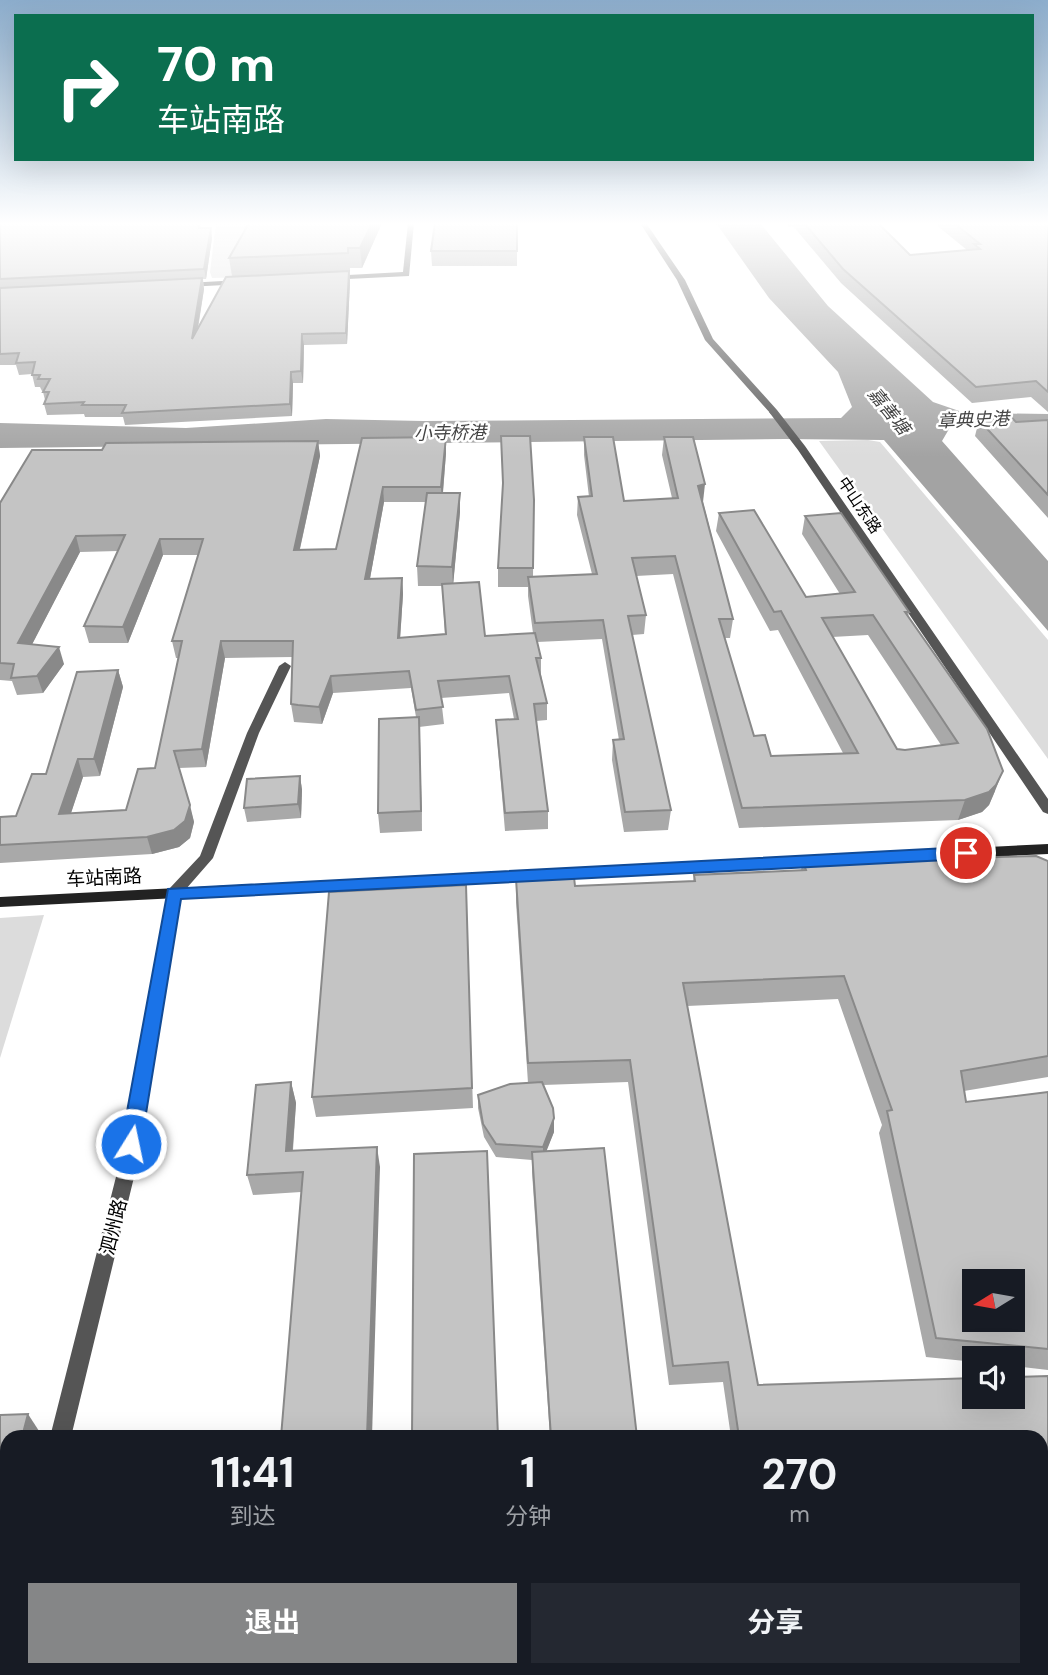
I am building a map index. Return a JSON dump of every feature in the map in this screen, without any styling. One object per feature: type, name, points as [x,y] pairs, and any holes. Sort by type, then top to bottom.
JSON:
[{"type":"street","name":"中山东路","points":[[691,301],[709,340],[774,412],[802,448],[1048,809]]},
{"type":"street","points":[[174,893],[206,858],[253,733],[285,666]]},
{"type":"street","name":"车站南路","points":[[0,902],[1048,849]]},
{"type":"street","name":"泗州路","points":[[62,1430],[127,1169],[174,893]]},
{"type":"shaded area","points":[[819,441],[880,442],[1048,640],[1048,759]]},
{"type":"shaded area","points":[[44,915],[0,1058],[0,918]]},
{"type":"water","points":[[772,301],[824,301],[933,402],[965,413],[1048,414],[1048,426],[952,424],[942,441],[1048,561],[1048,631],[884,440],[0,448],[0,423],[186,428],[326,419],[423,421],[841,418],[852,407],[838,372]]},
{"type":"building","points":[[0,301],[198,301],[192,339],[213,301],[348,301],[346,333],[302,334],[301,371],[291,372],[290,404],[122,413],[126,405],[82,405],[84,402],[44,404],[49,392],[43,392],[50,379],[38,379],[40,375],[32,375],[35,362],[16,363],[19,353],[0,354]]},
{"type":"building","points":[[879,301],[1048,301],[1048,392],[1036,381],[976,387]]},
{"type":"building","points":[[1012,418],[1016,422],[1048,420],[1048,495],[979,420]]},
{"type":"building","points":[[501,436],[530,436],[534,500],[533,568],[498,568],[503,483]]},
{"type":"building","points":[[446,437],[441,487],[383,487],[365,579],[402,578],[398,638],[446,634],[442,584],[479,582],[485,636],[535,633],[541,658],[536,658],[547,703],[534,704],[548,811],[505,813],[496,720],[518,719],[509,676],[438,681],[443,707],[416,710],[409,671],[331,676],[319,707],[298,705],[291,704],[293,641],[221,641],[202,749],[174,751],[190,805],[185,821],[174,830],[147,837],[0,845],[0,817],[16,816],[32,774],[46,774],[77,672],[118,670],[94,759],[78,759],[59,814],[126,810],[138,769],[155,768],[182,641],[172,641],[203,539],[160,539],[123,627],[84,626],[125,535],[76,536],[18,643],[59,647],[37,676],[11,678],[14,664],[0,663],[0,503],[32,450],[102,450],[106,443],[318,441],[294,550],[336,549],[362,438]]},
{"type":"building","points":[[584,437],[613,437],[624,501],[678,498],[664,437],[693,437],[705,484],[698,486],[733,619],[719,619],[754,736],[765,735],[771,756],[858,753],[781,611],[774,612],[719,513],[754,510],[806,597],[855,592],[805,516],[841,513],[909,612],[905,612],[987,729],[1003,771],[996,785],[989,792],[965,800],[742,808],[675,556],[632,558],[646,615],[628,616],[671,810],[625,812],[613,740],[624,739],[603,620],[535,623],[528,577],[597,574],[578,497],[592,496]],"holes":[[[873,615],[958,743],[897,749],[822,618]]]},
{"type":"building","points":[[427,493],[460,493],[452,567],[417,566]]},
{"type":"building","points":[[419,717],[421,811],[378,813],[379,719]]},
{"type":"building","points":[[300,776],[298,804],[244,808],[247,779]]},
{"type":"building","points":[[1036,856],[1048,861],[1048,1056],[961,1071],[966,1102],[1048,1092],[1048,1349],[936,1338],[887,1111],[892,1110],[844,976],[683,983],[758,1385],[962,1378],[962,1409],[1025,1409],[1025,1377],[1048,1376],[1048,1430],[738,1430],[728,1362],[673,1366],[630,1060],[528,1063],[516,879],[574,877],[575,886],[695,881],[694,875],[806,870],[803,862]]},
{"type":"building","points":[[466,885],[472,1088],[312,1097],[329,892]]},
{"type":"building","points":[[291,1082],[286,1151],[377,1147],[367,1430],[282,1430],[303,1172],[247,1175],[256,1085]]},
{"type":"building","points":[[542,1082],[553,1108],[554,1118],[543,1147],[496,1144],[483,1124],[478,1095],[510,1084]]},
{"type":"building","points":[[604,1148],[636,1430],[551,1430],[532,1152]]},
{"type":"building","points":[[487,1151],[498,1430],[412,1430],[414,1154]]},
{"type":"building","points":[[28,1414],[24,1430],[0,1430],[0,1415]]},
{"type":"route","points":[[131,1144],[174,893],[966,853]]},
{"type":"water label","name":"嘉善塘","points":[[889,411]]},
{"type":"water label","name":"章典史港","points":[[973,420]]},
{"type":"water label","name":"小寺桥港","points":[[450,433]]}]
